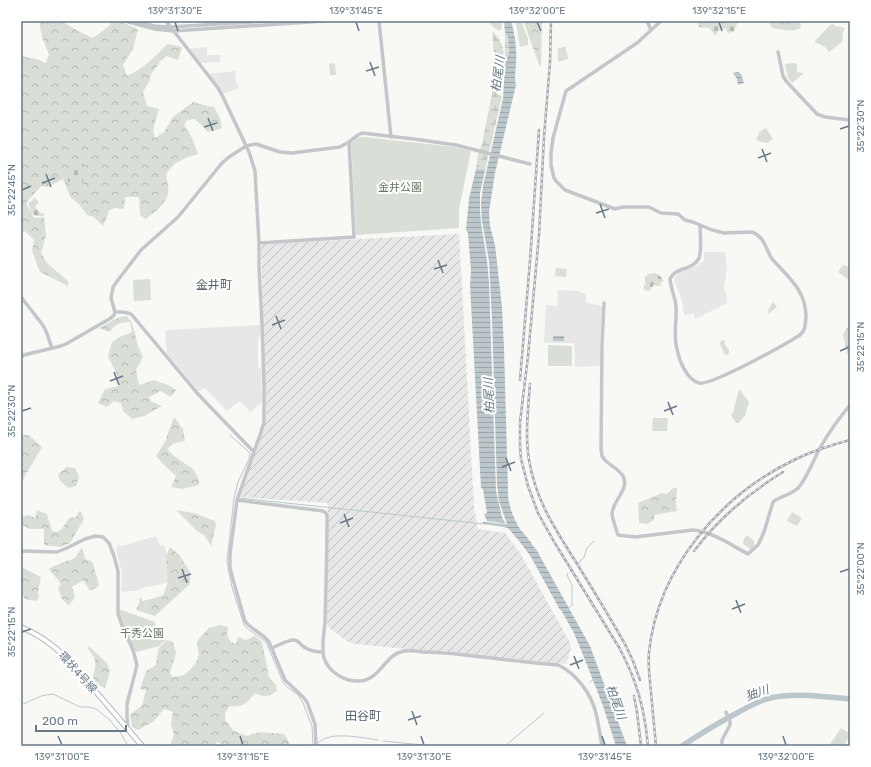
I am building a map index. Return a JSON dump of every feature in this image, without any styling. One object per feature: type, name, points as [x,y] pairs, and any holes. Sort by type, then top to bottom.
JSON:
[{"type":"main road","name":"環状4号線","points":[[21,627],[44,639],[64,656],[142,746]]},
{"type":"street","points":[[125,21],[155,29],[173,31],[324,21]]},
{"type":"street","points":[[136,21],[154,26],[170,27],[266,21]]},
{"type":"street","points":[[166,21],[221,93],[253,162],[255,171],[262,324],[264,422],[238,497],[230,554],[230,567],[245,621],[266,637],[286,680],[307,702],[315,724],[316,746]]},
{"type":"street","points":[[379,21],[391,137]]},
{"type":"street","points":[[647,21],[651,30]]},
{"type":"street","points":[[661,21],[637,43],[566,91],[550,158],[556,181],[565,190],[615,209],[623,207],[648,207],[661,212],[678,214],[685,220],[724,233],[752,232],[761,237],[772,259],[799,289],[804,300],[806,311],[805,326],[800,335],[767,354],[726,374],[702,383],[692,379],[687,374],[677,349],[676,307],[670,280],[673,274],[691,266],[699,259],[700,226]]},
{"type":"street","points":[[778,52],[783,76],[786,81],[817,114],[824,117],[850,120]]},
{"type":"street","points":[[21,357],[61,346],[111,318],[115,312],[112,298],[114,287],[140,250],[178,217],[222,163],[246,146],[256,144],[280,152],[292,153],[340,147],[362,134],[442,143],[478,150],[530,164]]},
{"type":"street","points":[[259,243],[354,237],[349,142]]},
{"type":"street","points":[[21,296],[42,324],[52,348]]},
{"type":"street","points":[[604,303],[601,449],[604,459],[621,473],[624,481],[624,488],[613,511],[613,518],[618,535],[635,537],[686,530],[700,531],[711,534],[748,554],[758,545],[764,532],[773,502],[798,488],[823,444],[850,405]]},
{"type":"street","points":[[115,312],[126,312],[132,315],[198,394],[254,452]]},
{"type":"street","points":[[238,497],[326,512],[328,516],[323,652],[325,661],[332,671],[339,676],[357,681],[366,680],[380,671],[392,656],[408,651],[443,653],[561,666],[577,679],[591,698],[596,710],[602,746]]},
{"type":"street","points":[[21,551],[57,552],[95,536],[101,536],[109,543],[118,571],[118,614],[133,650],[137,665],[127,704],[126,716],[128,730]]},
{"type":"street","points":[[272,648],[295,640],[308,650],[323,652]]},
{"type":"street","points":[[722,746],[722,740],[730,725],[726,712]]},
{"type":"shaded area","points":[[207,47],[207,55],[220,55],[220,62],[200,63],[189,49]]},
{"type":"shaded area","points":[[235,71],[236,83],[239,88],[223,94],[208,74]]},
{"type":"shaded area","points":[[459,234],[474,507],[478,529],[505,533],[520,553],[570,643],[571,649],[566,664],[355,644],[347,641],[327,625],[328,503],[240,497],[266,419],[261,247],[263,244]]},
{"type":"shaded area","points":[[704,252],[725,252],[727,268],[724,289],[727,297],[727,303],[695,319],[694,314],[684,315],[682,301],[674,280],[678,274],[704,261]]},
{"type":"shaded area","points":[[558,290],[578,291],[586,295],[586,303],[602,306],[600,365],[576,367],[574,343],[544,343],[546,305],[557,306]]},
{"type":"shaded area","points":[[260,325],[258,368],[261,368],[262,402],[251,412],[241,402],[238,402],[226,410],[206,389],[203,388],[197,391],[167,354],[165,332],[167,330]]},
{"type":"shaded area","points":[[156,536],[160,546],[164,545],[166,552],[170,556],[170,579],[164,584],[146,587],[136,591],[122,592],[122,572],[116,550],[118,545],[122,546]]},
{"type":"green space","points":[[39,21],[61,21],[93,38],[109,26],[112,21],[119,21],[138,29],[133,49],[123,65],[127,76],[139,70],[158,54],[167,44],[182,47],[178,60],[166,56],[160,61],[151,74],[150,80],[143,92],[147,106],[159,109],[153,129],[155,138],[164,132],[173,117],[193,102],[214,107],[220,118],[222,128],[209,132],[195,119],[187,120],[184,125],[191,136],[198,154],[174,164],[166,174],[168,184],[167,198],[159,208],[146,219],[140,215],[139,197],[125,197],[124,209],[116,208],[109,210],[103,226],[94,217],[87,215],[79,204],[71,198],[63,179],[48,187],[41,186],[26,203],[34,218],[44,217],[46,235],[41,253],[47,263],[68,281],[68,286],[40,272],[32,251],[34,240],[25,231],[21,233],[21,56],[46,63],[49,55],[42,37]]},
{"type":"green space","points":[[488,21],[501,21],[501,30],[494,28]]},
{"type":"green space","points":[[521,21],[528,39],[528,45],[520,47],[516,23]]},
{"type":"green space","points":[[525,21],[542,21],[540,67],[524,23]]},
{"type":"green space","points":[[739,21],[735,31],[728,33],[725,28],[722,30],[720,29],[715,36],[710,28],[699,27],[698,22]]},
{"type":"green space","points":[[768,21],[800,21],[801,28],[783,30],[772,28]]},
{"type":"green space","points":[[833,24],[835,26],[845,28],[842,42],[829,52],[825,47],[815,41],[830,25]]},
{"type":"green space","points":[[492,31],[500,41],[504,54],[500,55],[498,95],[502,96],[485,170],[476,169],[492,94],[494,56]]},
{"type":"green space","points":[[505,32],[508,37],[509,53],[505,64]]},
{"type":"green space","points":[[565,46],[568,59],[558,62],[558,49]]},
{"type":"green space","points":[[335,63],[336,75],[330,75],[329,64]]},
{"type":"green space","points":[[785,64],[797,64],[797,72],[804,73],[792,83],[788,78]]},
{"type":"green space","points":[[766,128],[773,139],[767,143],[758,141],[756,138],[759,132]]},
{"type":"green space","name":"金井公園","points":[[360,137],[455,147],[471,151],[459,209],[459,228],[356,235],[351,143]]},
{"type":"green space","points":[[77,163],[83,163],[83,185],[75,186],[74,184],[71,184],[71,182],[68,182],[68,177],[65,177],[65,169],[77,169]]},
{"type":"green space","points":[[35,198],[39,203],[35,206],[39,212],[44,214],[44,216],[35,216],[31,212],[29,203]]},
{"type":"green space","points":[[843,265],[850,267],[850,281],[838,272]]},
{"type":"green space","points":[[556,268],[567,269],[566,277],[555,276]]},
{"type":"green space","points":[[655,273],[664,281],[660,283],[661,286],[653,285],[650,291],[644,290],[644,285],[646,284],[645,278],[648,274]]},
{"type":"green space","points":[[150,279],[151,300],[134,301],[133,280]]},
{"type":"green space","points":[[773,302],[777,307],[768,314],[769,308]]},
{"type":"green space","points":[[127,316],[132,325],[143,357],[136,370],[139,385],[154,380],[166,384],[176,390],[171,397],[161,391],[149,397],[151,401],[162,406],[144,416],[132,419],[123,411],[121,403],[114,401],[107,407],[98,403],[105,389],[119,386],[117,375],[108,356],[112,342],[132,332],[130,322],[118,324],[110,332],[99,328],[116,319]]},
{"type":"green space","points":[[850,324],[850,357],[847,353],[843,334]]},
{"type":"green space","points":[[723,340],[725,340],[729,350],[727,355],[724,354],[720,344]]},
{"type":"green space","points":[[548,345],[572,346],[572,366],[548,366]]},
{"type":"green space","points":[[739,389],[749,402],[745,416],[738,423],[736,423],[731,415],[733,413]]},
{"type":"green space","points":[[174,417],[183,429],[185,441],[174,443],[167,449],[174,456],[193,469],[199,479],[199,485],[182,489],[171,487],[176,476],[156,456],[165,442]]},
{"type":"green space","points":[[653,418],[668,418],[667,431],[653,431]]},
{"type":"green space","points":[[24,435],[29,435],[42,447],[21,484],[21,438]]},
{"type":"green space","points":[[67,467],[75,468],[79,477],[76,486],[68,488],[60,481],[58,474]]},
{"type":"green space","points":[[673,488],[677,488],[677,511],[654,515],[654,520],[647,524],[639,523],[638,503],[662,493],[667,494]]},
{"type":"green space","points":[[37,510],[47,514],[52,531],[57,532],[62,529],[69,518],[76,517],[80,510],[84,519],[70,543],[61,547],[44,545],[44,529],[29,529],[21,524],[21,517],[28,515],[35,518]]},
{"type":"green space","points":[[176,510],[194,513],[215,521],[216,525],[211,546],[204,535],[198,532]]},
{"type":"green space","points":[[792,512],[802,518],[797,526],[787,521]]},
{"type":"green space","points":[[747,535],[754,541],[755,545],[750,550],[743,544]]},
{"type":"green space","points":[[82,547],[85,559],[93,562],[99,586],[90,591],[83,580],[72,587],[75,597],[69,606],[62,599],[58,588],[61,584],[49,569],[75,558]]},
{"type":"green space","points":[[170,547],[180,556],[190,572],[190,584],[155,616],[136,610],[140,597],[143,601],[163,595],[168,577],[166,556]]},
{"type":"green space","points":[[21,567],[41,577],[38,592],[39,597],[36,601],[25,599],[21,593]]},
{"type":"green space","name":"千秀公園","points":[[119,609],[155,622],[155,630],[166,640],[159,646],[136,652],[122,626]]},
{"type":"green space","points":[[221,625],[228,627],[227,635],[231,642],[236,644],[238,637],[246,640],[255,636],[262,642],[269,677],[276,685],[277,691],[266,696],[255,693],[244,704],[229,706],[225,714],[225,720],[234,731],[247,736],[259,732],[284,734],[291,746],[225,746],[217,742],[214,746],[171,746],[170,745],[174,735],[171,724],[173,712],[164,709],[153,722],[138,730],[132,727],[130,714],[142,706],[146,690],[140,689],[146,671],[156,665],[158,649],[167,640],[173,642],[176,653],[170,673],[172,677],[184,675],[196,663],[199,654],[197,645],[198,640],[209,628]]},
{"type":"green space","points":[[89,646],[107,663],[110,671],[105,688],[92,682],[95,661],[88,649]]},
{"type":"green space","points":[[841,728],[850,734],[845,744],[847,746],[829,746]]},
{"type":"water","points":[[504,21],[511,21],[515,36],[516,85],[495,173],[489,212],[490,226],[495,245],[502,307],[508,499],[517,525],[536,549],[590,646],[627,746],[616,746],[603,706],[574,633],[531,557],[508,528],[483,524],[483,522],[507,524],[499,501],[497,485],[489,261],[482,221],[481,203],[483,186],[503,99],[505,64],[509,53],[508,37],[505,32]]},
{"type":"water","points":[[738,72],[741,74],[744,83],[738,85],[737,79],[733,73]]},
{"type":"water","name":"柏尾川","points":[[476,169],[485,170],[480,193],[480,210],[489,283],[496,491],[502,517],[505,523],[487,521],[484,514],[487,513],[483,489],[481,488],[470,285],[471,270],[468,233],[466,230],[469,199]]},
{"type":"water","points":[[553,336],[564,336],[564,341],[553,341]]},
{"type":"waterway","points":[[230,435],[250,453],[249,459],[238,482],[234,498],[227,561],[232,587],[244,625],[266,642],[283,682],[298,695],[303,703],[312,726],[313,746]]},
{"type":"waterway","points":[[239,498],[484,524]]},
{"type":"waterway","points":[[578,564],[584,557],[587,548],[594,541]]},
{"type":"waterway","points":[[568,573],[567,575],[572,585],[572,605],[569,608]]},
{"type":"waterway","points":[[590,682],[594,679]]},
{"type":"waterway","points":[[21,705],[41,696],[53,694],[80,707],[96,709],[110,720],[119,730],[128,746]]},
{"type":"waterway","name":"㹨川","points":[[682,746],[753,704],[770,698],[800,695],[850,699]]},
{"type":"waterway","points":[[505,746],[544,713]]},
{"type":"waterway","points":[[318,743],[323,739],[338,736],[352,736],[378,740]]},
{"type":"waterway","points":[[383,741],[433,746]]},
{"type":"railway","points":[[551,21],[550,62],[544,137],[539,235],[528,356],[520,422],[521,459],[528,486],[538,513],[620,649],[629,668],[637,688],[641,704],[648,746]]},
{"type":"railway","points":[[520,380],[539,130]]},
{"type":"railway","points":[[530,384],[527,441],[532,475],[537,490],[555,529],[626,646],[640,680]]},
{"type":"railway","points":[[656,746],[649,671],[649,652],[655,621],[665,591],[679,564],[697,538],[718,514],[742,493],[768,474],[809,453],[850,440]]},
{"type":"railway","points":[[694,551],[713,528],[735,507],[783,472]]},
{"type":"railway","points":[[634,696],[641,746]]},
{"type":"district","name":"金井町","points":[[214,285]]},
{"type":"district","name":"田谷町","points":[[363,716]]}]
